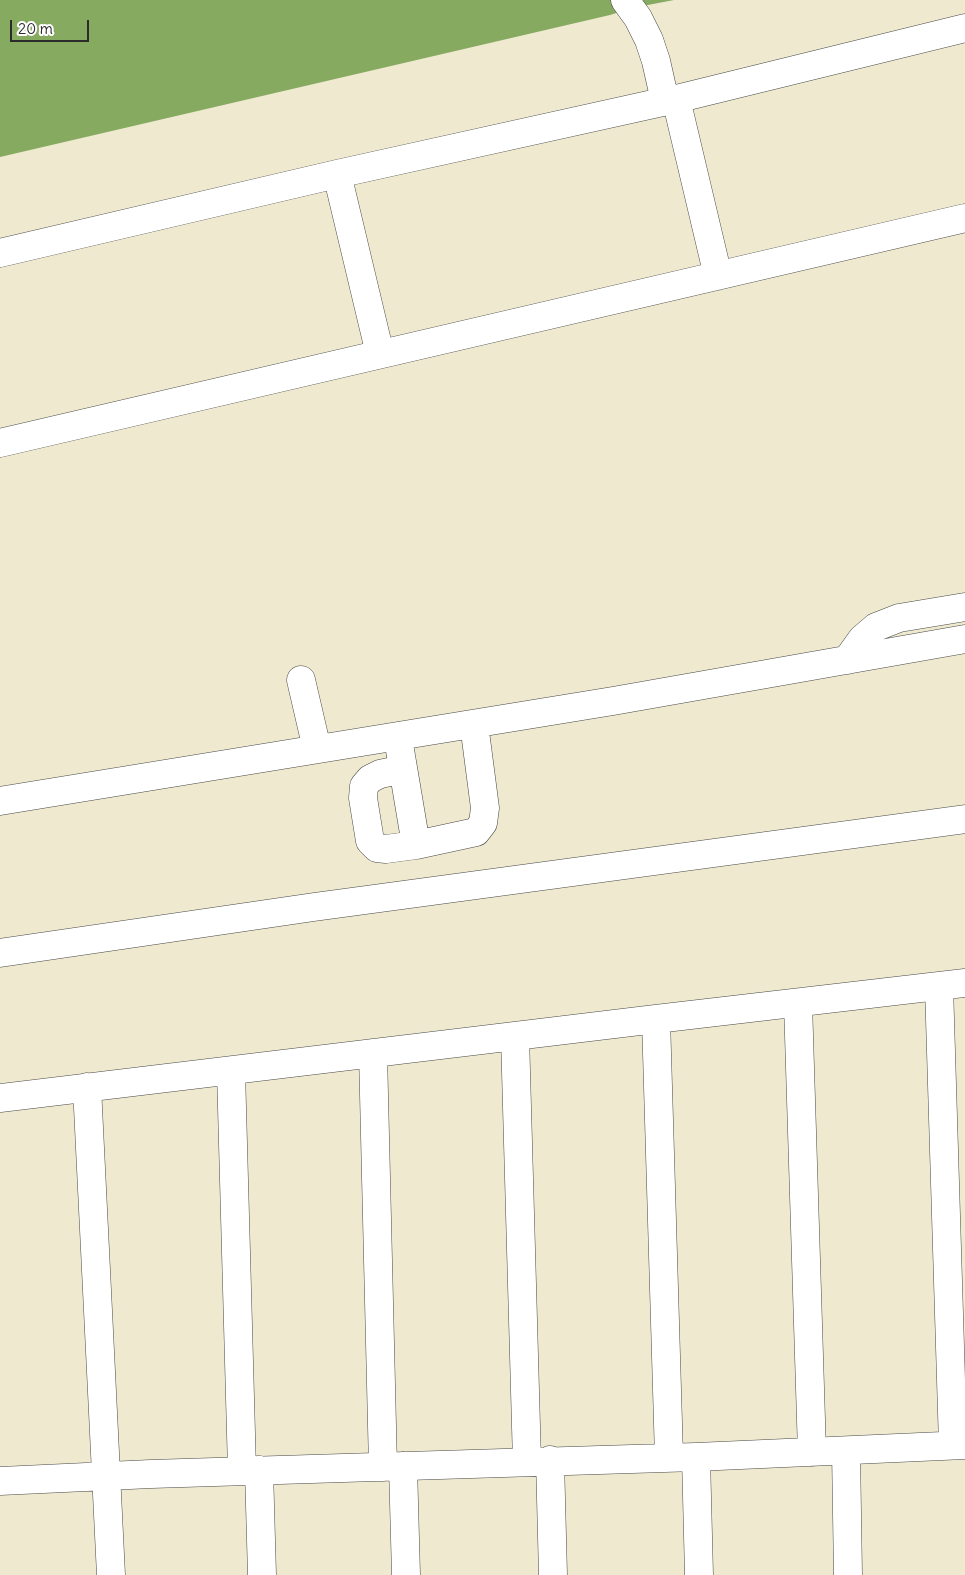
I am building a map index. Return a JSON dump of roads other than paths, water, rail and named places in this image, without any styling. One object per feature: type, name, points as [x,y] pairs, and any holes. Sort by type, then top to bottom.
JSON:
[{"type":"street","points":[[625,0],[638,18],[649,40],[670,100],[718,276]]},
{"type":"street","points":[[0,253],[337,174],[670,100],[965,28]]},
{"type":"street","points":[[337,174],[380,354]]},
{"type":"street","points":[[2,435],[380,354],[965,218]]},
{"type":"street","points":[[847,660],[862,639],[876,627],[899,618],[965,607]]},
{"type":"street","points":[[1,796],[474,724],[965,639]]},
{"type":"street","points":[[301,680],[317,749]]},
{"type":"street","points":[[403,769],[380,774],[370,779],[364,786],[363,798],[370,841],[377,848],[386,849],[416,845],[476,832],[482,823],[485,808],[474,724]]},
{"type":"street","points":[[397,736],[416,845]]},
{"type":"street","points":[[0,953],[314,907],[965,819]]},
{"type":"street","points":[[0,1098],[952,985],[959,1445],[683,1457],[107,1475],[0,1481]]},
{"type":"street","points":[[798,1003],[812,1452]]},
{"type":"street","points":[[656,1019],[683,1457],[699,1575]]},
{"type":"street","points":[[515,1036],[538,1461],[553,1575]]},
{"type":"street","points":[[373,1054],[393,1466],[406,1575]]},
{"type":"street","points":[[231,1070],[250,1470],[262,1575]]},
{"type":"street","points":[[87,1087],[111,1575]]},
{"type":"street","points":[[846,1451],[848,1575]]}]
